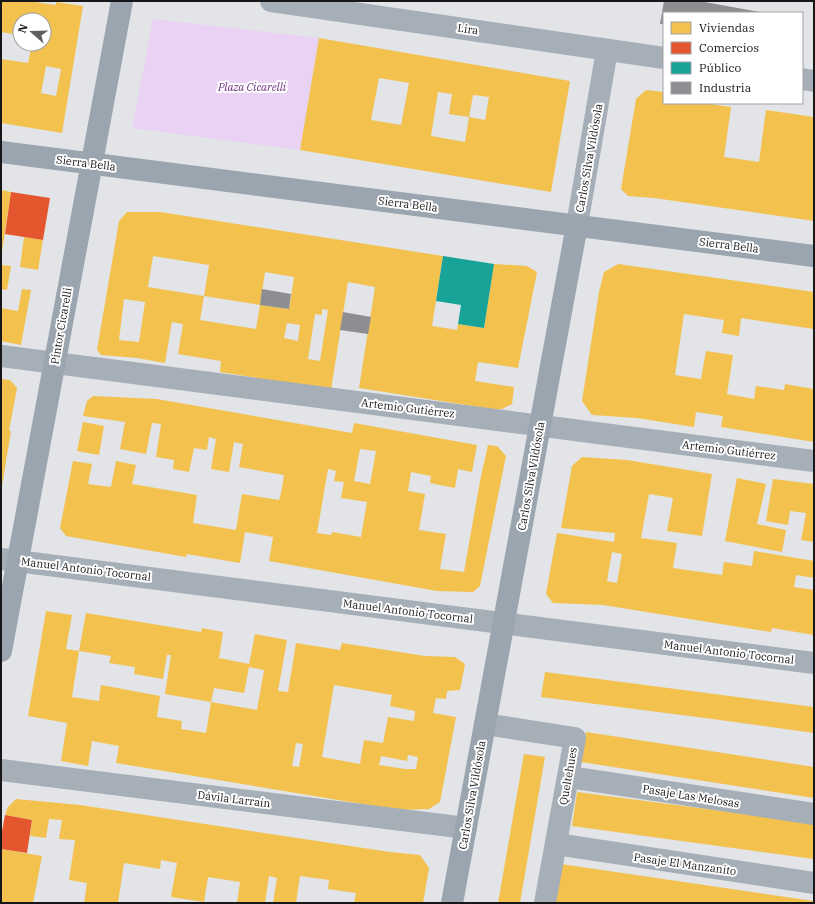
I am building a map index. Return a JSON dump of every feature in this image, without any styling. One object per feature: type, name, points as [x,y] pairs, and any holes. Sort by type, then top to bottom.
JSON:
[{"type":"street","name":"Pintor Cicarelli","points":[[1,651],[9,559],[54,363],[122,1]]},
{"type":"street","name":"Lira","points":[[271,1],[663,58]]},
{"type":"street","name":"Carlos Silva Vildósola","points":[[452,903],[577,225],[607,50]]},
{"type":"street","points":[[803,79],[814,81]]},
{"type":"street","name":"Sierra Bella","points":[[1,152],[814,256]]},
{"type":"street","name":"Artemio Gutiérrez","points":[[1,356],[814,461]]},
{"type":"street","name":"Manuel Antonio Tocornal","points":[[9,559],[814,663]]},
{"type":"street","name":"Queltehues","points":[[485,724],[575,738],[545,903]]},
{"type":"street","name":"Dávila Larraín","points":[[1,770],[466,828]]},
{"type":"street","name":"Pasaje Las Melosas","points":[[569,777],[814,814]]},
{"type":"street","name":"Pasaje El Manzanito","points":[[556,844],[814,883]]},
{"type":"green space","name":"Plaza Cicarelli","points":[[153,19],[319,38],[300,150],[132,128]]},
{"type":"building: Viviendas","points":[[1,1],[28,1],[56,5],[56,2],[83,6],[62,133],[1,123],[1,59],[28,63],[30,52],[52,52],[52,12],[12,12],[12,34],[1,32]],"holes":[[[46,66],[61,69],[56,96],[41,93]]]},
{"type":"building: Viviendas","points":[[319,38],[570,81],[551,192],[300,150]],"holes":[[[379,78],[409,83],[401,125],[371,120]],[[438,92],[452,94],[449,114],[469,117],[465,142],[431,136]],[[473,95],[489,97],[485,120],[469,117]]]},
{"type":"building: Viviendas","points":[[646,90],[663,92],[663,104],[710,104],[731,107],[724,157],[759,162],[766,110],[814,117],[814,221],[654,198],[628,196],[621,189],[636,99]]},
{"type":"building: Viviendas","points":[[1,190],[11,192],[2,252],[1,252]]},
{"type":"building: Viviendas","points":[[127,212],[160,212],[443,256],[432,326],[457,330],[458,324],[484,328],[494,264],[527,266],[537,272],[518,368],[478,362],[475,381],[514,387],[512,404],[502,409],[492,409],[359,388],[375,287],[348,282],[331,390],[220,372],[221,361],[178,354],[183,324],[172,322],[165,363],[137,358],[101,355],[97,350],[119,221]],"holes":[[[153,256],[209,265],[204,296],[148,287]],[[265,272],[294,277],[289,309],[260,305]],[[204,296],[260,305],[256,329],[200,320]],[[124,299],[145,302],[139,342],[119,340]],[[322,309],[328,310],[320,361],[308,359],[315,314],[322,315]],[[287,323],[300,325],[298,341],[284,338]]]},
{"type":"building: Viviendas","points":[[24,237],[43,240],[38,270],[20,267]]},
{"type":"building: Viviendas","points":[[618,264],[814,292],[814,329],[741,318],[739,336],[722,333],[724,320],[684,314],[675,375],[701,379],[706,351],[733,355],[727,394],[754,399],[756,386],[784,390],[785,384],[814,389],[814,442],[721,427],[723,416],[696,412],[694,427],[637,418],[592,415],[582,401],[599,292],[604,272]]},
{"type":"building: Viviendas","points":[[1,265],[11,266],[7,290],[1,289]]},
{"type":"building: Viviendas","points":[[22,289],[31,290],[21,345],[1,341],[1,308],[18,311]]},
{"type":"building: Viviendas","points":[[1,379],[10,380],[17,388],[9,431],[11,431],[2,486]]},
{"type":"building: Viviendas","points":[[93,396],[157,399],[352,433],[354,423],[477,445],[472,472],[458,469],[455,488],[430,483],[431,476],[411,472],[408,491],[425,494],[419,530],[446,534],[440,569],[464,572],[488,445],[497,446],[506,456],[480,586],[473,592],[437,591],[269,561],[273,537],[245,532],[240,563],[187,554],[186,557],[66,536],[60,528],[73,461],[92,464],[88,484],[111,487],[116,461],[136,465],[132,484],[197,495],[193,523],[236,530],[242,494],[279,500],[284,475],[239,467],[243,444],[234,442],[229,472],[211,469],[216,439],[209,437],[207,450],[194,448],[189,472],[173,469],[174,460],[156,457],[161,424],[152,423],[146,454],[120,449],[125,422],[83,416],[87,401]],"holes":[[[360,449],[376,451],[370,484],[354,481]],[[328,469],[336,471],[334,481],[344,482],[341,498],[367,502],[361,537],[332,532],[331,535],[317,533]]]},
{"type":"building: Viviendas","points":[[83,422],[104,426],[99,455],[77,451]]},
{"type":"building: Viviendas","points":[[582,457],[627,460],[712,474],[702,536],[667,531],[673,498],[649,494],[641,538],[677,543],[673,568],[722,575],[724,562],[752,566],[754,551],[814,561],[814,578],[796,575],[794,587],[814,590],[814,635],[772,628],[771,632],[603,605],[553,603],[546,594],[557,533],[614,542],[615,533],[561,528],[572,466]],"holes":[[[612,552],[622,554],[617,583],[607,581]]]},
{"type":"building: Viviendas","points":[[737,478],[766,484],[757,524],[786,530],[782,552],[725,541]]},
{"type":"building: Viviendas","points":[[773,479],[814,484],[814,542],[801,540],[806,513],[790,511],[788,525],[766,521]]},
{"type":"building: Viviendas","points":[[46,611],[72,615],[66,649],[79,651],[86,613],[201,632],[202,628],[223,632],[219,658],[249,664],[255,634],[287,640],[278,691],[288,692],[296,643],[340,650],[342,643],[425,656],[455,657],[465,664],[460,690],[447,691],[446,699],[436,698],[433,713],[456,717],[440,802],[429,809],[398,810],[116,763],[119,746],[92,741],[88,766],[61,761],[67,723],[28,716]],"holes":[[[79,651],[111,656],[109,663],[135,667],[134,674],[163,679],[167,655],[171,655],[165,694],[211,702],[206,733],[181,729],[182,721],[157,717],[160,696],[101,685],[99,701],[72,697]],[[249,667],[264,670],[257,710],[211,702],[214,688],[244,693]],[[334,685],[392,695],[390,706],[415,711],[414,721],[388,717],[383,743],[364,740],[360,764],[322,757]],[[296,743],[303,744],[299,767],[292,766]],[[408,755],[418,757],[416,769],[379,765],[381,756],[407,761]]]},
{"type":"building: Viviendas","points":[[545,672],[814,707],[814,733],[541,697]]},
{"type":"building: Viviendas","points":[[586,732],[814,767],[814,798],[581,762]]},
{"type":"building: Viviendas","points":[[524,754],[545,757],[520,903],[498,903]]},
{"type":"building: Viviendas","points":[[577,792],[814,823],[814,859],[572,826]]},
{"type":"building: Viviendas","points":[[16,799],[80,805],[390,852],[420,855],[429,868],[423,903],[354,903],[356,893],[328,889],[329,880],[300,876],[296,903],[273,903],[277,878],[269,876],[265,903],[237,903],[240,882],[208,877],[204,902],[171,897],[177,863],[161,860],[160,869],[124,863],[118,903],[84,903],[87,883],[69,880],[75,840],[59,839],[62,820],[49,819],[46,838],[30,836],[32,820],[5,815],[8,807]]},
{"type":"building: Viviendas","points":[[1,849],[42,856],[33,903],[1,903]]},
{"type":"building: Viviendas","points":[[561,864],[814,901],[814,903],[555,903]]},
{"type":"building: Comercios","points":[[11,192],[50,198],[43,240],[5,234]]},
{"type":"building: Comercios","points":[[5,815],[32,820],[27,853],[1,849],[1,837]]},
{"type":"building: Público","points":[[443,256],[494,264],[484,328],[458,324],[461,305],[436,301]]},
{"type":"building: Industria","points":[[664,1],[699,1],[760,12],[663,12],[663,24],[660,24]]},
{"type":"building: Industria","points":[[262,289],[291,294],[289,309],[260,305]]},
{"type":"building: Industria","points":[[343,312],[371,317],[368,334],[340,330]]}]
